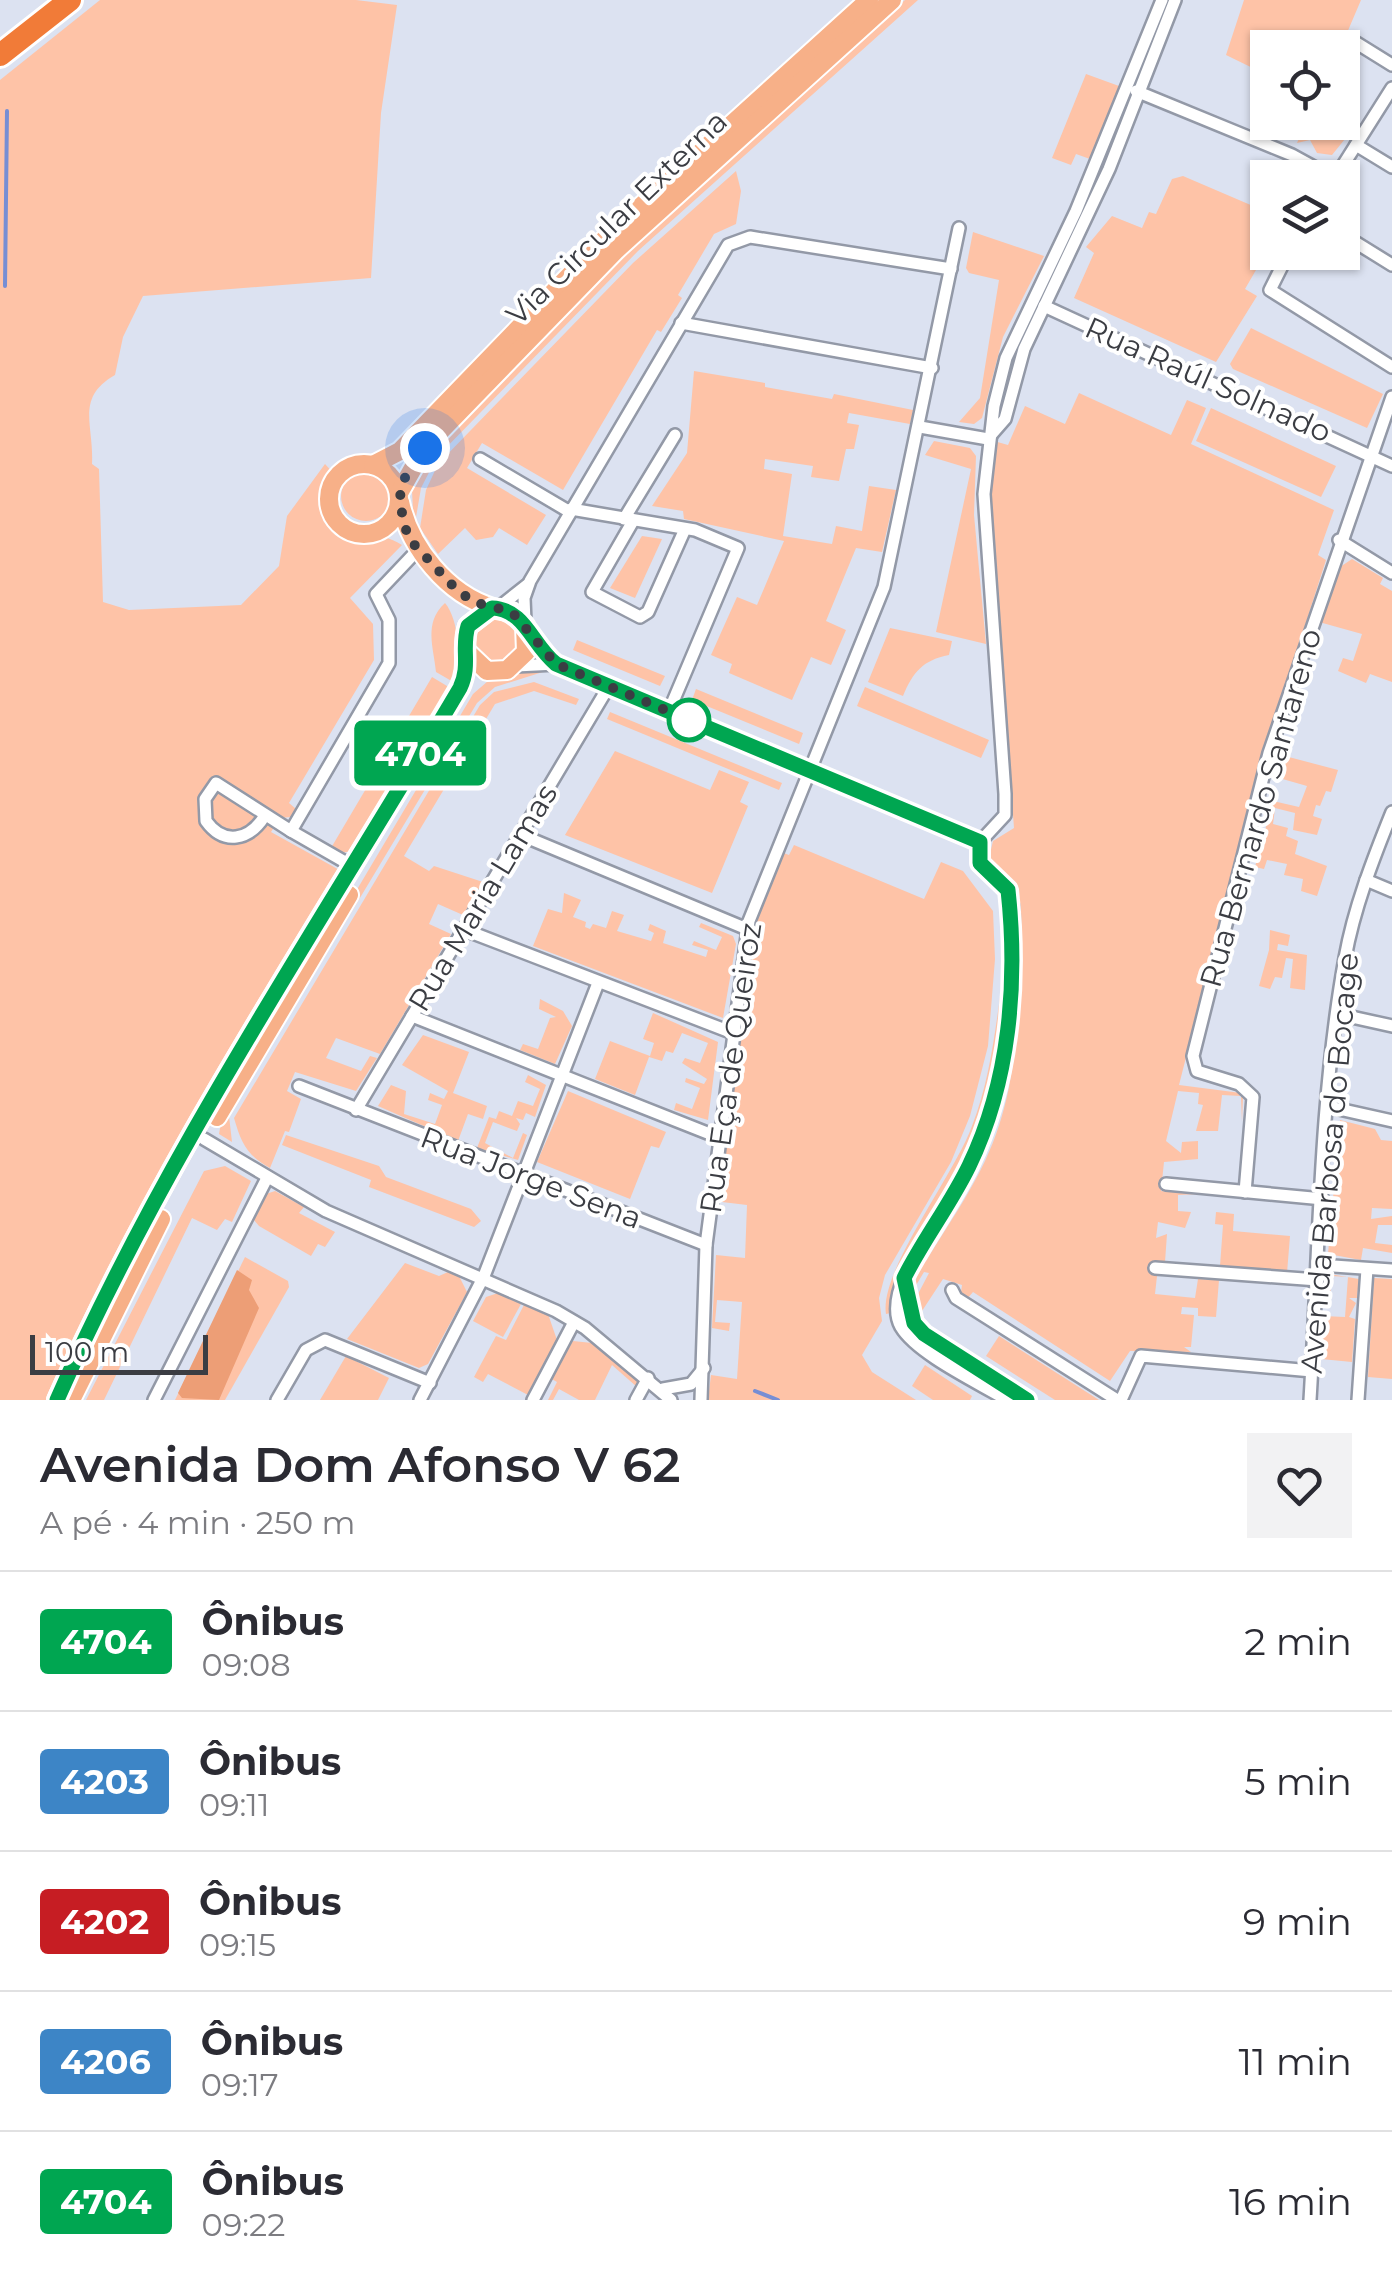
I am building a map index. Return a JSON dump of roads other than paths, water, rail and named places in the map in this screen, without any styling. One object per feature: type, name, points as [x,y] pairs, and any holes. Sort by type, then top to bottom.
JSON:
[{"type":"highway","points":[[0,56],[70,0]]},
{"type":"main road","name":"Via Circular Externa","points":[[373,465],[400,451],[605,238],[869,0]]},
{"type":"main road","name":"Via Circular Externa","points":[[399,496],[425,448],[616,250],[892,0]]},
{"type":"main road","points":[[57,1400],[138,1235],[467,673],[466,642],[458,606],[395,540],[343,526],[329,498],[344,470],[373,465],[390,475],[408,538],[462,595],[512,612],[527,631],[526,652],[511,668],[483,677],[465,698],[204,1139],[71,1400]]},
{"type":"main road","points":[[370,533],[390,522],[399,496]]},
{"type":"main road","points":[[466,642],[473,618],[496,608]]},
{"type":"main road","points":[[466,642],[487,671],[511,668]]},
{"type":"street","points":[[1007,1400],[916,1343],[902,1328],[896,1307],[904,1278],[971,1162],[991,1109],[1008,1037],[1013,930],[1008,890],[980,863],[980,842],[1005,815],[984,494],[988,438],[1006,358],[1134,90],[1162,0]]},
{"type":"street","points":[[988,438],[1004,420],[1024,349],[1174,0]]},
{"type":"street","points":[[1360,45],[1392,65]]},
{"type":"street","points":[[1346,160],[1392,88]]},
{"type":"street","points":[[1134,90],[1301,160]]},
{"type":"street","points":[[1356,145],[1392,167]]},
{"type":"street","name":"Rua Eça de Queiroz","points":[[701,1400],[706,1245],[747,929],[884,587],[959,228]]},
{"type":"street","points":[[951,269],[750,237],[736,239],[681,323],[570,511],[530,581],[522,612],[527,631],[556,664],[980,842]]},
{"type":"street","points":[[1360,246],[1392,266]]},
{"type":"street","points":[[1278,270],[1270,290],[1392,367]]},
{"type":"street","name":"Rua Raúl Solnado","points":[[1044,306],[1371,453],[1392,466]]},
{"type":"street","points":[[681,323],[932,368]]},
{"type":"street","name":"Rua Bernardo Santareno","points":[[1245,1192],[1253,1097],[1239,1084],[1197,1071],[1193,1056],[1269,753],[1339,540],[1392,396]]},
{"type":"street","points":[[920,427],[988,438]]},
{"type":"street","points":[[674,434],[592,592],[640,616],[648,612],[685,529]]},
{"type":"street","points":[[480,459],[570,511],[707,533],[738,548],[669,711]]},
{"type":"street","points":[[1339,540],[1392,572]]},
{"type":"street","points":[[291,831],[389,663],[388,620],[376,594],[412,556]]},
{"type":"street","points":[[496,608],[530,581]]},
{"type":"street","points":[[511,668],[556,664]]},
{"type":"street","name":"Rua Maria Lamas","points":[[356,1110],[609,686]]},
{"type":"street","points":[[264,817],[250,834],[232,838],[220,835],[206,822],[205,799],[216,783],[264,817],[352,866]]},
{"type":"street","name":"Avenida Barbosa do Bocage","points":[[1310,1400],[1330,1106],[1345,957],[1366,880],[1392,812]]},
{"type":"street","points":[[521,835],[747,929]]},
{"type":"street","points":[[1366,880],[1392,891]]},
{"type":"street","points":[[465,930],[733,1033]]},
{"type":"street","points":[[420,1400],[484,1276],[598,983]]},
{"type":"street","points":[[1338,1014],[1392,1026]]},
{"type":"street","points":[[412,1016],[720,1138]]},
{"type":"street","name":"Rua Jorge Sena","points":[[299,1086],[706,1245]]},
{"type":"street","points":[[1330,1106],[1392,1121]]},
{"type":"street","points":[[204,1139],[349,1222],[484,1276],[574,1322],[671,1400]]},
{"type":"street","points":[[154,1400],[267,1178]]},
{"type":"street","points":[[1166,1184],[1323,1199]]},
{"type":"street","points":[[1319,1265],[1392,1270]]},
{"type":"street","points":[[1155,1268],[1318,1280]]},
{"type":"street","points":[[1358,1400],[1367,1269]]},
{"type":"street","points":[[904,1278],[914,1323],[924,1334],[1027,1400]]},
{"type":"street","points":[[952,1290],[956,1298],[1119,1400],[1140,1356],[1312,1371]]},
{"type":"street","points":[[533,1400],[574,1322]]},
{"type":"street","points":[[277,1400],[306,1350],[324,1340],[430,1382]]},
{"type":"street","points":[[662,1389],[691,1384],[704,1368]]},
{"type":"street","points":[[636,1400],[648,1378]]},
{"type":"waterway","points":[[5,286],[7,111]]},
{"type":"waterway","points":[[755,1391],[778,1400]]}]
